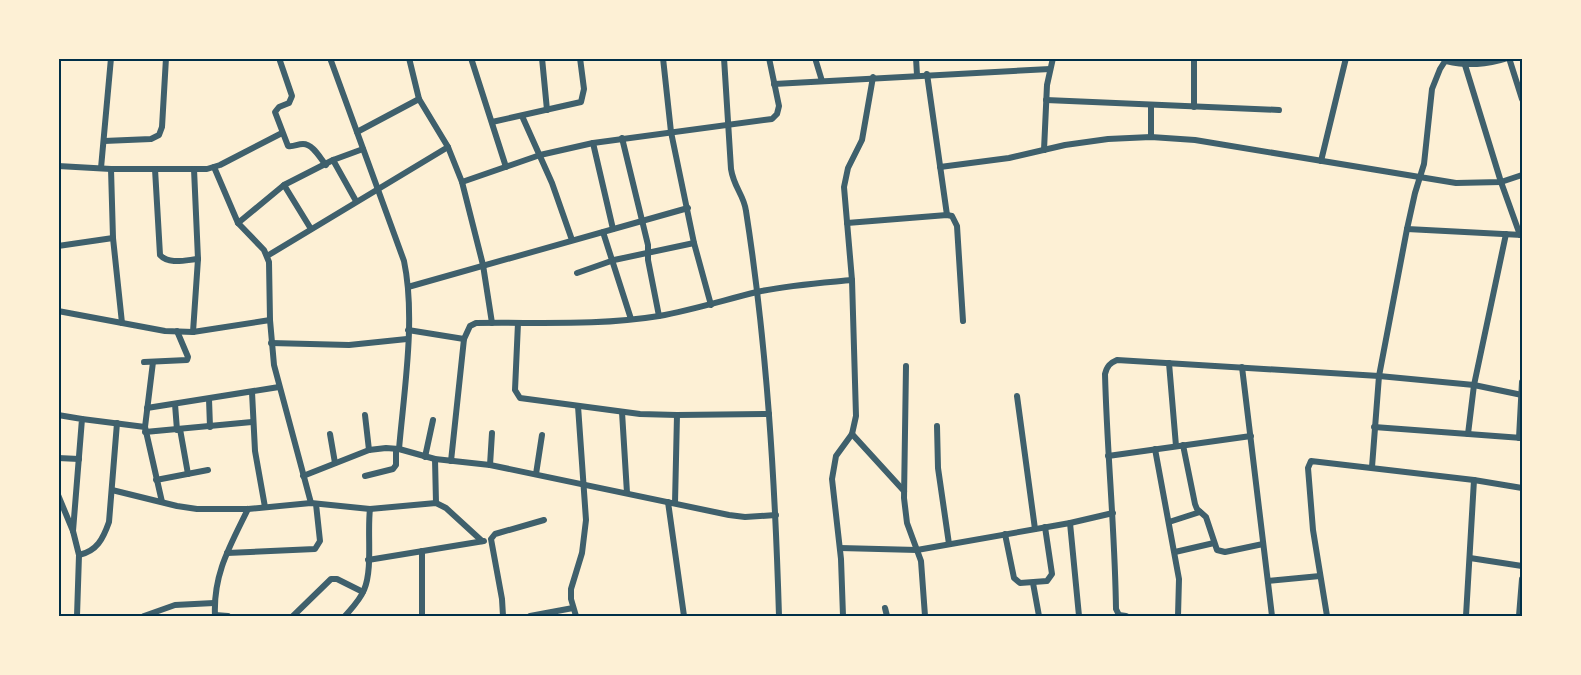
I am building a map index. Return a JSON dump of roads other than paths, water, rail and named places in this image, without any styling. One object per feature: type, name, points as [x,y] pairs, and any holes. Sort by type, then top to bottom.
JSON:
[{"type":"street","points":[[101,168],[111,58]]},
{"type":"street","points":[[104,141],[151,139],[159,135],[162,127],[166,58]]},
{"type":"street","points":[[279,58],[292,96],[289,103],[279,107],[275,112],[282,133],[288,146],[302,143],[310,146],[326,165]]},
{"type":"street","points":[[330,58],[404,261],[408,287],[408,339],[396,465],[393,469],[365,477]]},
{"type":"street","points":[[409,58],[419,99],[448,147],[462,182],[483,265],[492,323]]},
{"type":"street","points":[[471,58],[506,167]]},
{"type":"street","points":[[542,58],[548,110]]},
{"type":"street","points":[[492,122],[576,104],[583,98],[584,89],[580,58]]},
{"type":"street","points":[[663,58],[671,132],[694,243],[711,305]]},
{"type":"street","points":[[724,58],[732,177],[746,208],[758,292],[770,414],[779,616]]},
{"type":"street","points":[[462,182],[540,155],[593,142],[775,117],[779,106],[769,58]]},
{"type":"street","points":[[815,58],[822,81]]},
{"type":"street","points":[[916,58],[917,75]]},
{"type":"street","points":[[1044,150],[1046,100],[1053,58]]},
{"type":"street","points":[[1194,58],[1194,107]]},
{"type":"street","points":[[1322,161],[1346,58]]},
{"type":"street","points":[[1372,467],[1379,376],[1407,229],[1424,164],[1435,79],[1446,60],[1465,65],[1480,65],[1508,58],[1522,99]]},
{"type":"street","points":[[1407,229],[1521,235],[1501,182],[1465,65]]},
{"type":"street","points":[[774,84],[1050,69]]},
{"type":"street","points":[[927,74],[947,215]]},
{"type":"street","points":[[843,616],[840,548],[832,479],[836,456],[852,434],[856,416],[852,280],[844,195],[845,177],[862,140],[873,78]]},
{"type":"street","points":[[357,132],[419,99]]},
{"type":"street","points":[[1046,100],[1279,110]]},
{"type":"street","points":[[1151,105],[1151,137]]},
{"type":"street","points":[[522,116],[556,192],[572,240]]},
{"type":"street","points":[[58,166],[111,169],[214,167],[282,133]]},
{"type":"street","points":[[940,167],[1010,158],[1108,139],[1151,137],[1195,140],[1456,183],[1501,182],[1522,175]]},
{"type":"street","points":[[622,138],[642,220],[659,316]]},
{"type":"street","points":[[593,142],[613,229]]},
{"type":"street","points":[[267,256],[448,147]]},
{"type":"street","points":[[238,223],[284,185],[333,160],[363,149]]},
{"type":"street","points":[[333,160],[356,201]]},
{"type":"street","points":[[214,167],[238,223],[260,245],[267,256],[270,268],[271,343],[279,387],[303,476],[314,503],[320,540],[315,549],[226,553]]},
{"type":"street","points":[[111,169],[113,238],[122,323]]},
{"type":"street","points":[[155,169],[160,255],[171,261],[198,259]]},
{"type":"street","points":[[193,332],[198,259],[194,169]]},
{"type":"street","points":[[284,185],[311,229]]},
{"type":"street","points":[[408,287],[687,208]]},
{"type":"street","points":[[847,223],[947,215],[955,220],[963,321]]},
{"type":"street","points":[[603,232],[631,319]]},
{"type":"street","points":[[1468,435],[1474,385],[1506,234]]},
{"type":"street","points":[[58,246],[113,238]]},
{"type":"street","points":[[577,273],[648,252],[694,243]]},
{"type":"street","points":[[451,461],[464,339],[470,326],[476,323],[574,324],[659,316],[758,292],[852,280]]},
{"type":"street","points":[[58,311],[165,331],[193,332],[270,320]]},
{"type":"street","points":[[518,323],[515,390],[523,399],[622,412],[677,415],[770,414]]},
{"type":"street","points":[[408,330],[464,339]]},
{"type":"street","points":[[144,362],[187,360],[188,357],[177,331]]},
{"type":"street","points":[[271,343],[349,345],[408,339]]},
{"type":"street","points":[[1126,616],[1119,615],[1116,609],[1106,368],[1112,362],[1118,360],[1379,376],[1474,385],[1522,395]]},
{"type":"street","points":[[153,362],[145,429],[162,502]]},
{"type":"street","points":[[1169,363],[1180,446],[1195,504],[1206,517],[1217,550],[1221,552],[1263,544]]},
{"type":"street","points":[[906,366],[904,492],[907,523],[922,571],[925,616]]},
{"type":"street","points":[[1242,367],[1272,616]]},
{"type":"street","points":[[1374,427],[1521,438],[1522,382]]},
{"type":"street","points":[[147,408],[279,387]]},
{"type":"street","points":[[252,392],[252,422],[265,507]]},
{"type":"street","points":[[1017,396],[1035,529]]},
{"type":"street","points":[[208,399],[210,427]]},
{"type":"street","points":[[176,404],[178,430],[188,474]]},
{"type":"street","points":[[576,616],[571,589],[582,553],[585,531],[578,406]]},
{"type":"street","points":[[622,412],[627,493]]},
{"type":"street","points":[[58,415],[145,429],[178,430],[252,422]]},
{"type":"street","points":[[365,415],[369,450]]},
{"type":"street","points":[[677,415],[672,502],[684,616]]},
{"type":"street","points":[[73,531],[82,418]]},
{"type":"street","points":[[425,457],[433,420]]},
{"type":"street","points":[[79,555],[95,549],[106,532],[109,522],[117,423]]},
{"type":"street","points":[[938,426],[938,468],[949,544]]},
{"type":"street","points":[[490,465],[492,433]]},
{"type":"street","points":[[330,434],[335,463]]},
{"type":"street","points":[[852,434],[904,492]]},
{"type":"street","points":[[536,474],[542,435]]},
{"type":"street","points":[[1108,456],[1251,436]]},
{"type":"street","points":[[303,476],[369,450],[398,449],[435,459],[490,465],[745,517],[776,515]]},
{"type":"street","points":[[1155,449],[1175,552],[1180,593],[1178,616]]},
{"type":"street","points":[[58,458],[79,459]]},
{"type":"street","points":[[435,459],[436,503]]},
{"type":"street","points":[[1327,616],[1313,530],[1308,463],[1314,460],[1522,488]]},
{"type":"street","points":[[156,480],[208,470]]},
{"type":"street","points":[[1466,616],[1474,480]]},
{"type":"street","points":[[112,490],[197,509],[248,509],[314,503],[370,509],[436,503],[446,508],[482,541]]},
{"type":"street","points":[[58,495],[73,531],[79,555],[77,616]]},
{"type":"street","points":[[228,616],[215,616],[217,577],[248,509]]},
{"type":"street","points":[[345,616],[363,592],[368,576],[370,509]]},
{"type":"street","points":[[1169,522],[1200,512]]},
{"type":"street","points":[[840,548],[917,550],[1070,523],[1113,513]]},
{"type":"street","points":[[502,616],[502,599],[491,540],[495,534],[544,520]]},
{"type":"street","points":[[1070,523],[1079,616]]},
{"type":"street","points":[[1005,534],[1014,578],[1020,583],[1047,581],[1052,574],[1045,527]]},
{"type":"street","points":[[368,560],[491,540]]},
{"type":"street","points":[[1175,552],[1214,543]]},
{"type":"street","points":[[422,551],[422,616]]},
{"type":"street","points":[[1470,558],[1522,566]]},
{"type":"street","points":[[1268,581],[1320,576]]},
{"type":"street","points":[[292,616],[331,579],[337,579],[363,592]]},
{"type":"street","points":[[1520,616],[1522,579]]},
{"type":"street","points":[[1033,583],[1039,616]]},
{"type":"street","points":[[144,616],[175,605],[214,603]]},
{"type":"street","points":[[530,616],[548,615],[573,608]]},
{"type":"street","points":[[885,608],[887,616]]}]
